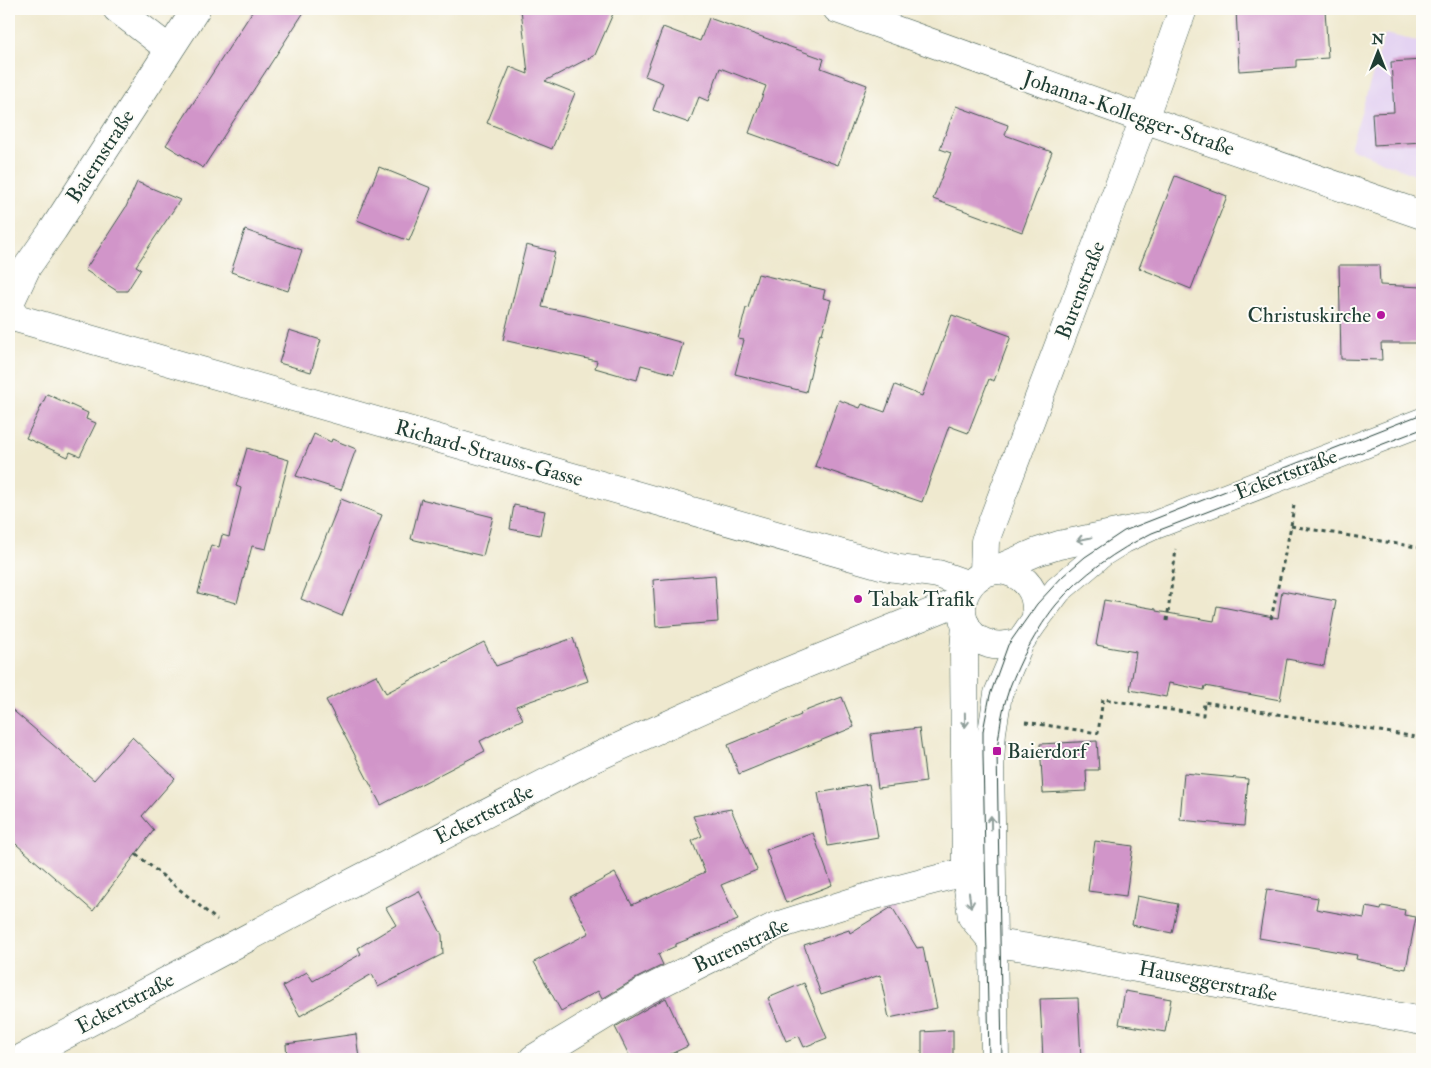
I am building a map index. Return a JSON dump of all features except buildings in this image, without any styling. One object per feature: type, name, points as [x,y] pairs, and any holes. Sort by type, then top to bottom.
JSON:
[{"type":"street","points":[[117,9],[169,49]]},
{"type":"street","name":"Baiernstraße","points":[[9,305],[27,267],[196,9]]},
{"type":"street","name":"Johanna-Kollegger-Straße","points":[[836,9],[1144,119],[1422,215]]},
{"type":"street","name":"Burenstraße","points":[[995,1059],[994,942],[979,873],[964,650],[985,541],[1144,119],[1183,9]]},
{"type":"street","name":"Richard-Strauss-Gasse","points":[[9,316],[871,562],[894,568],[938,574],[975,591]]},
{"type":"street","name":"Eckertstraße","points":[[1020,642],[1058,590],[1103,552],[1124,539],[1150,527],[1422,422]]},
{"type":"street","name":"Eckertstraße","points":[[20,1059],[332,893],[590,760],[774,677],[975,591],[1038,552],[1059,545],[1150,527]]},
{"type":"street","points":[[1020,642],[1008,645],[990,644],[975,638],[975,591],[1014,573],[1029,584],[1037,604],[1036,619]]},
{"type":"street","name":"Burenstraße","points":[[979,873],[994,713],[998,694],[1020,642]]},
{"type":"street","name":"Burenstraße","points":[[533,1059],[643,992],[776,926],[868,897],[953,875],[979,873]]},
{"type":"street","name":"Hauseggerstraße","points":[[994,942],[1422,1021]]},
{"type":"path","points":[[1271,619],[1291,526],[1294,502]]},
{"type":"path","points":[[1291,526],[1422,548]]},
{"type":"path","points":[[1168,621],[1176,548]]},
{"type":"path","points":[[1018,721],[1098,733],[1103,699],[1203,715],[1204,702],[1422,738]]},
{"type":"path","points":[[136,854],[220,922]]},
{"type":"shaded area","points":[[1385,34],[1422,42],[1422,178],[1350,148]]},
{"type":"tram line","points":[[989,1059],[983,731],[990,695],[1008,645],[1037,604],[1063,576],[1085,557],[1124,531],[1422,414]]},
{"type":"tram line","points":[[1002,1059],[997,751],[1006,699],[1023,657],[1042,624],[1056,605],[1077,583],[1113,555],[1152,533],[1422,429]]},
{"type":"place","name":"Christuskirche","points":[[1381,315]]},
{"type":"place","name":"Tabak Trafik","points":[[858,599]]},
{"type":"place","name":"Baierdorf","points":[[997,751]]}]
